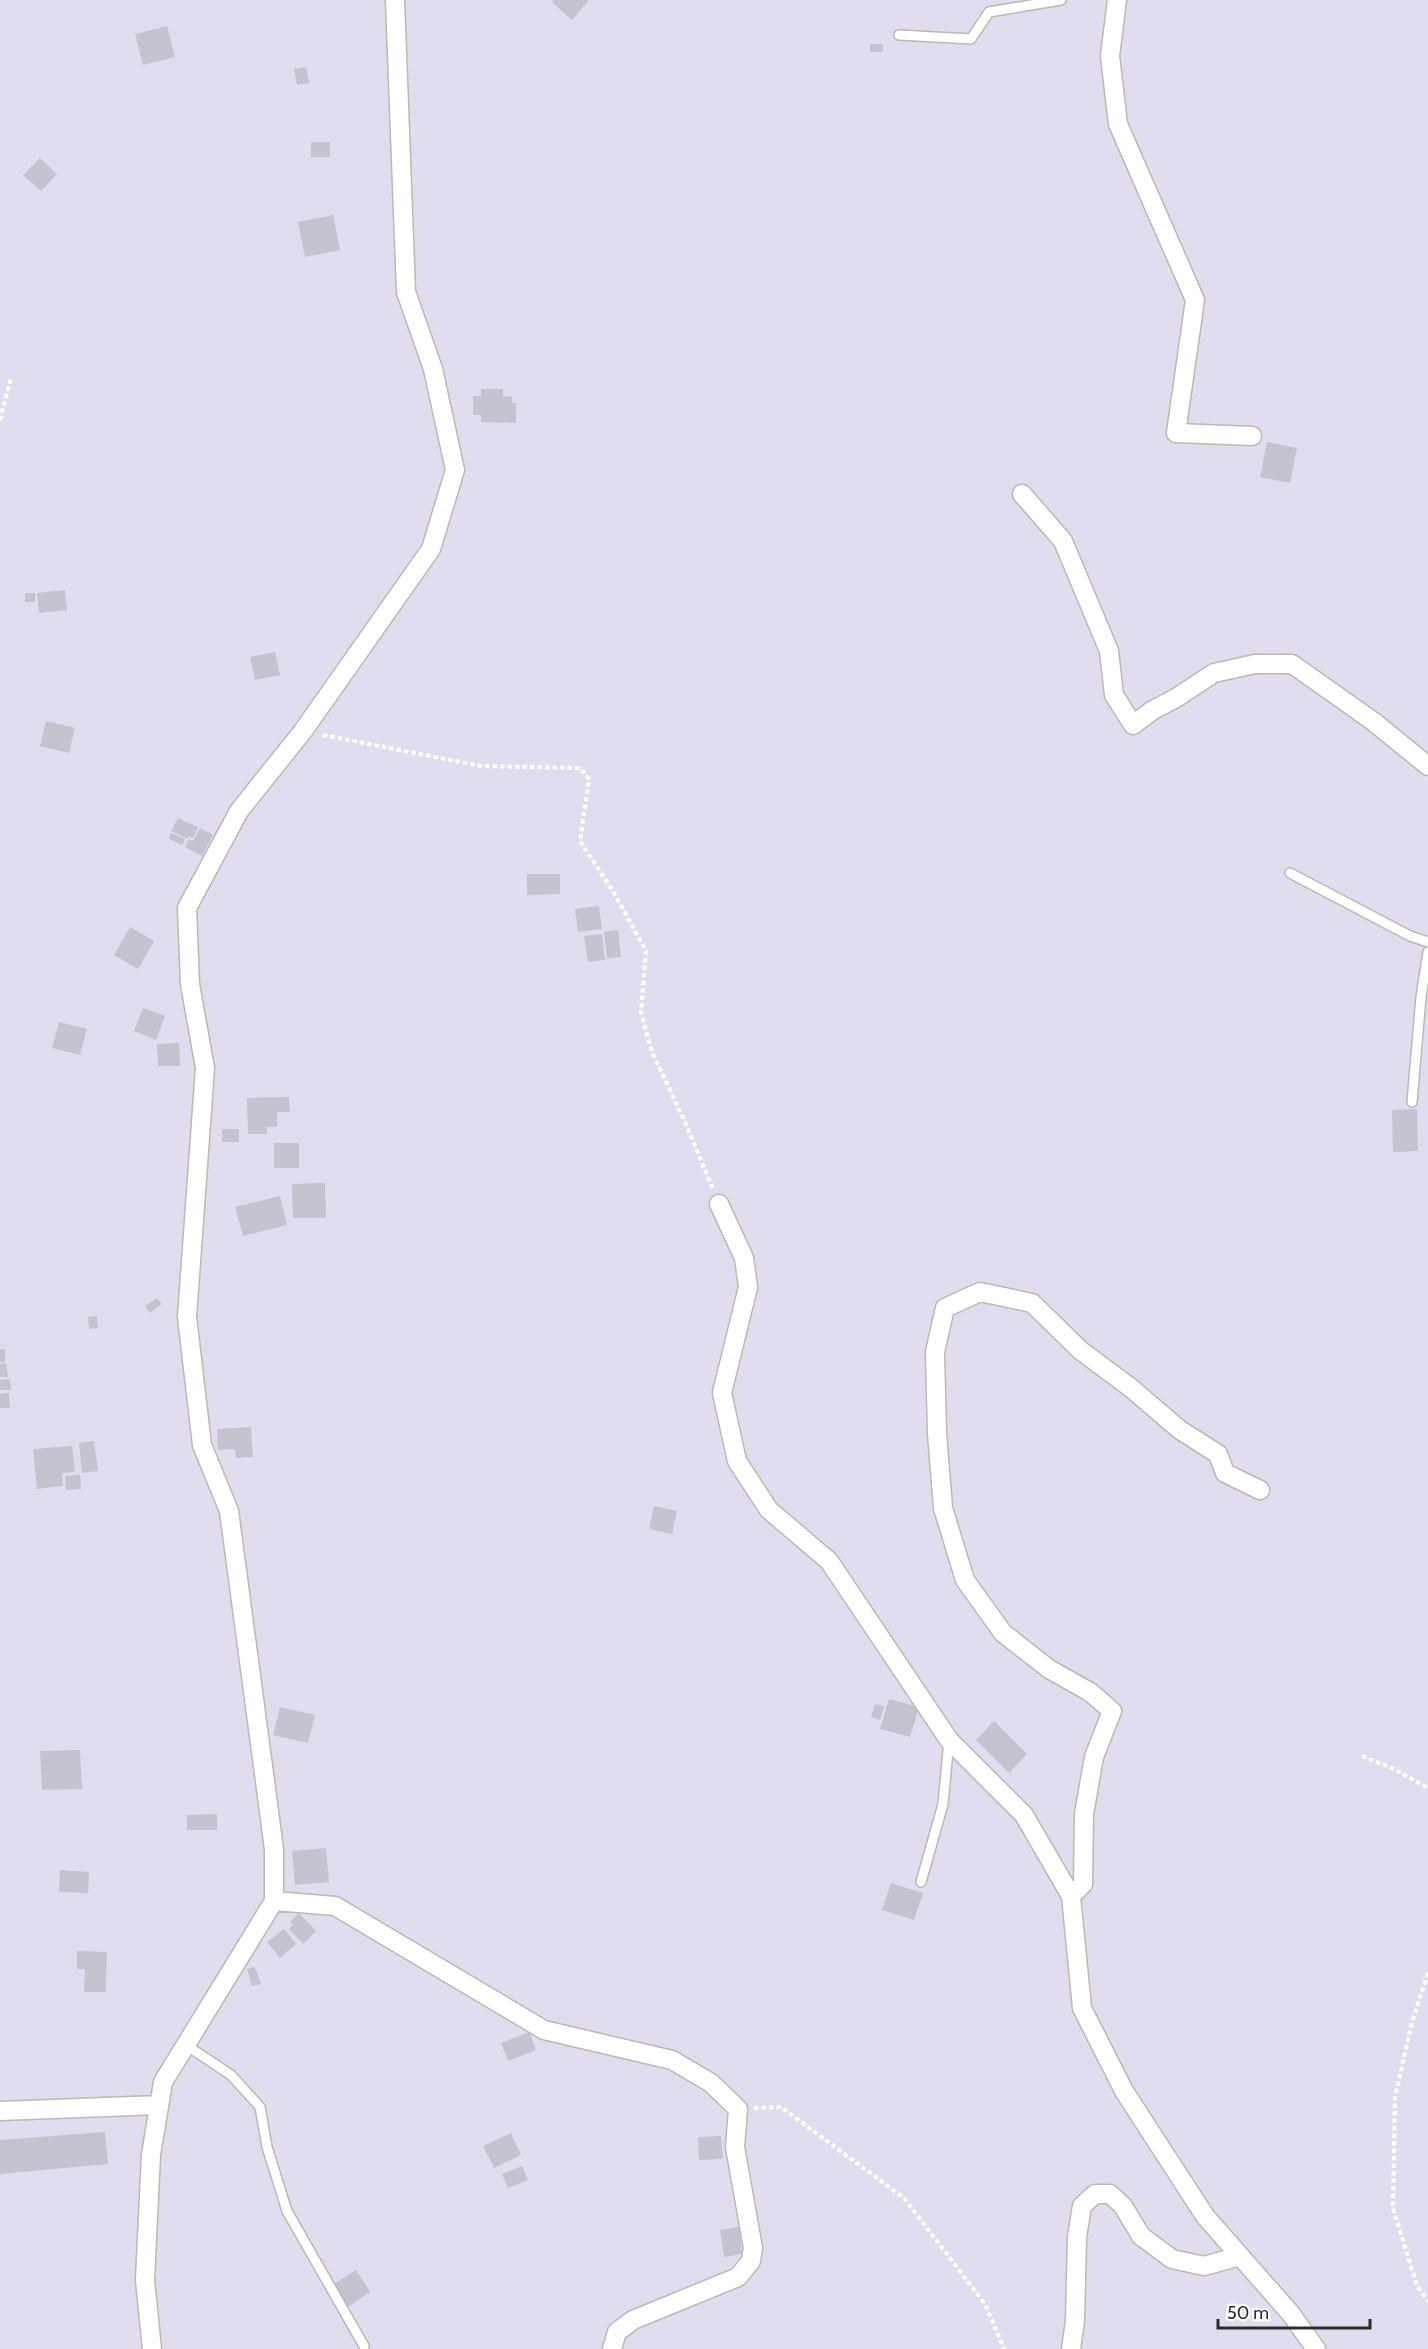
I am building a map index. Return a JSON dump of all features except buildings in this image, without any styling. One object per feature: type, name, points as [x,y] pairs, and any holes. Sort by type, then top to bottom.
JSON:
[{"type":"street","points":[[152,2349],[145,2280],[151,2155],[163,2082],[274,1901],[274,1849],[229,1511],[202,1445],[188,1317],[204,1068],[190,984],[187,908],[239,811],[303,731],[431,549],[455,470],[433,369],[406,292],[395,0]]},
{"type":"street","points":[[1117,0],[1110,56],[1118,124],[1195,300],[1176,434],[1252,436]]},
{"type":"street","points":[[1022,495],[1063,541],[1109,651],[1114,695],[1133,725],[1153,710],[1214,673],[1256,664],[1292,664],[1374,722],[1428,766]]},
{"type":"street","points":[[719,1204],[744,1258],[748,1287],[722,1393],[737,1461],[770,1510],[830,1561],[949,1740],[1024,1815],[1071,1896],[1082,2008],[1124,2091],[1152,2138],[1205,2216],[1291,2314],[1316,2349]]},
{"type":"street","points":[[1071,1896],[1083,1884],[1084,1815],[1094,1758],[1112,1711],[1090,1692],[1049,1669],[1003,1633],[965,1580],[943,1508],[938,1443],[935,1352],[945,1308],[980,1292],[1032,1303],[1080,1350],[1131,1388],[1180,1430],[1218,1454],[1225,1473],[1260,1490]]},
{"type":"street","points":[[274,1901],[335,1906],[544,2030],[672,2060],[711,2083],[738,2109],[735,2147],[753,2248],[751,2261],[738,2277],[633,2320],[617,2332],[612,2349]]},
{"type":"street","points":[[0,2111],[159,2105]]},
{"type":"street","points":[[1071,2349],[1075,2321],[1077,2237],[1082,2206],[1095,2194],[1110,2194],[1123,2206],[1141,2236],[1172,2259],[1204,2266],[1240,2256]]},
{"type":"lane","points":[[898,35],[971,39],[989,12],[1061,0]]},
{"type":"lane","points":[[1290,873],[1410,936],[1428,942]]},
{"type":"lane","points":[[1412,1102],[1421,997],[1428,952]]},
{"type":"lane","points":[[921,1881],[943,1804],[949,1740]]},
{"type":"lane","points":[[186,2045],[231,2075],[260,2107],[267,2147],[287,2211],[364,2346]]},
{"type":"path","points":[[0,420],[11,378]]},
{"type":"path","points":[[303,731],[481,766],[580,768],[589,779],[580,841],[613,891],[646,951],[641,1013],[649,1042],[686,1122],[719,1204]]},
{"type":"path","points":[[1362,1756],[1394,1769],[1428,1788]]},
{"type":"path","points":[[1428,1973],[1412,2022],[1395,2097],[1393,2208],[1417,2286],[1428,2301]]},
{"type":"path","points":[[738,2109],[782,2107],[904,2198],[986,2304],[1004,2349]]}]
